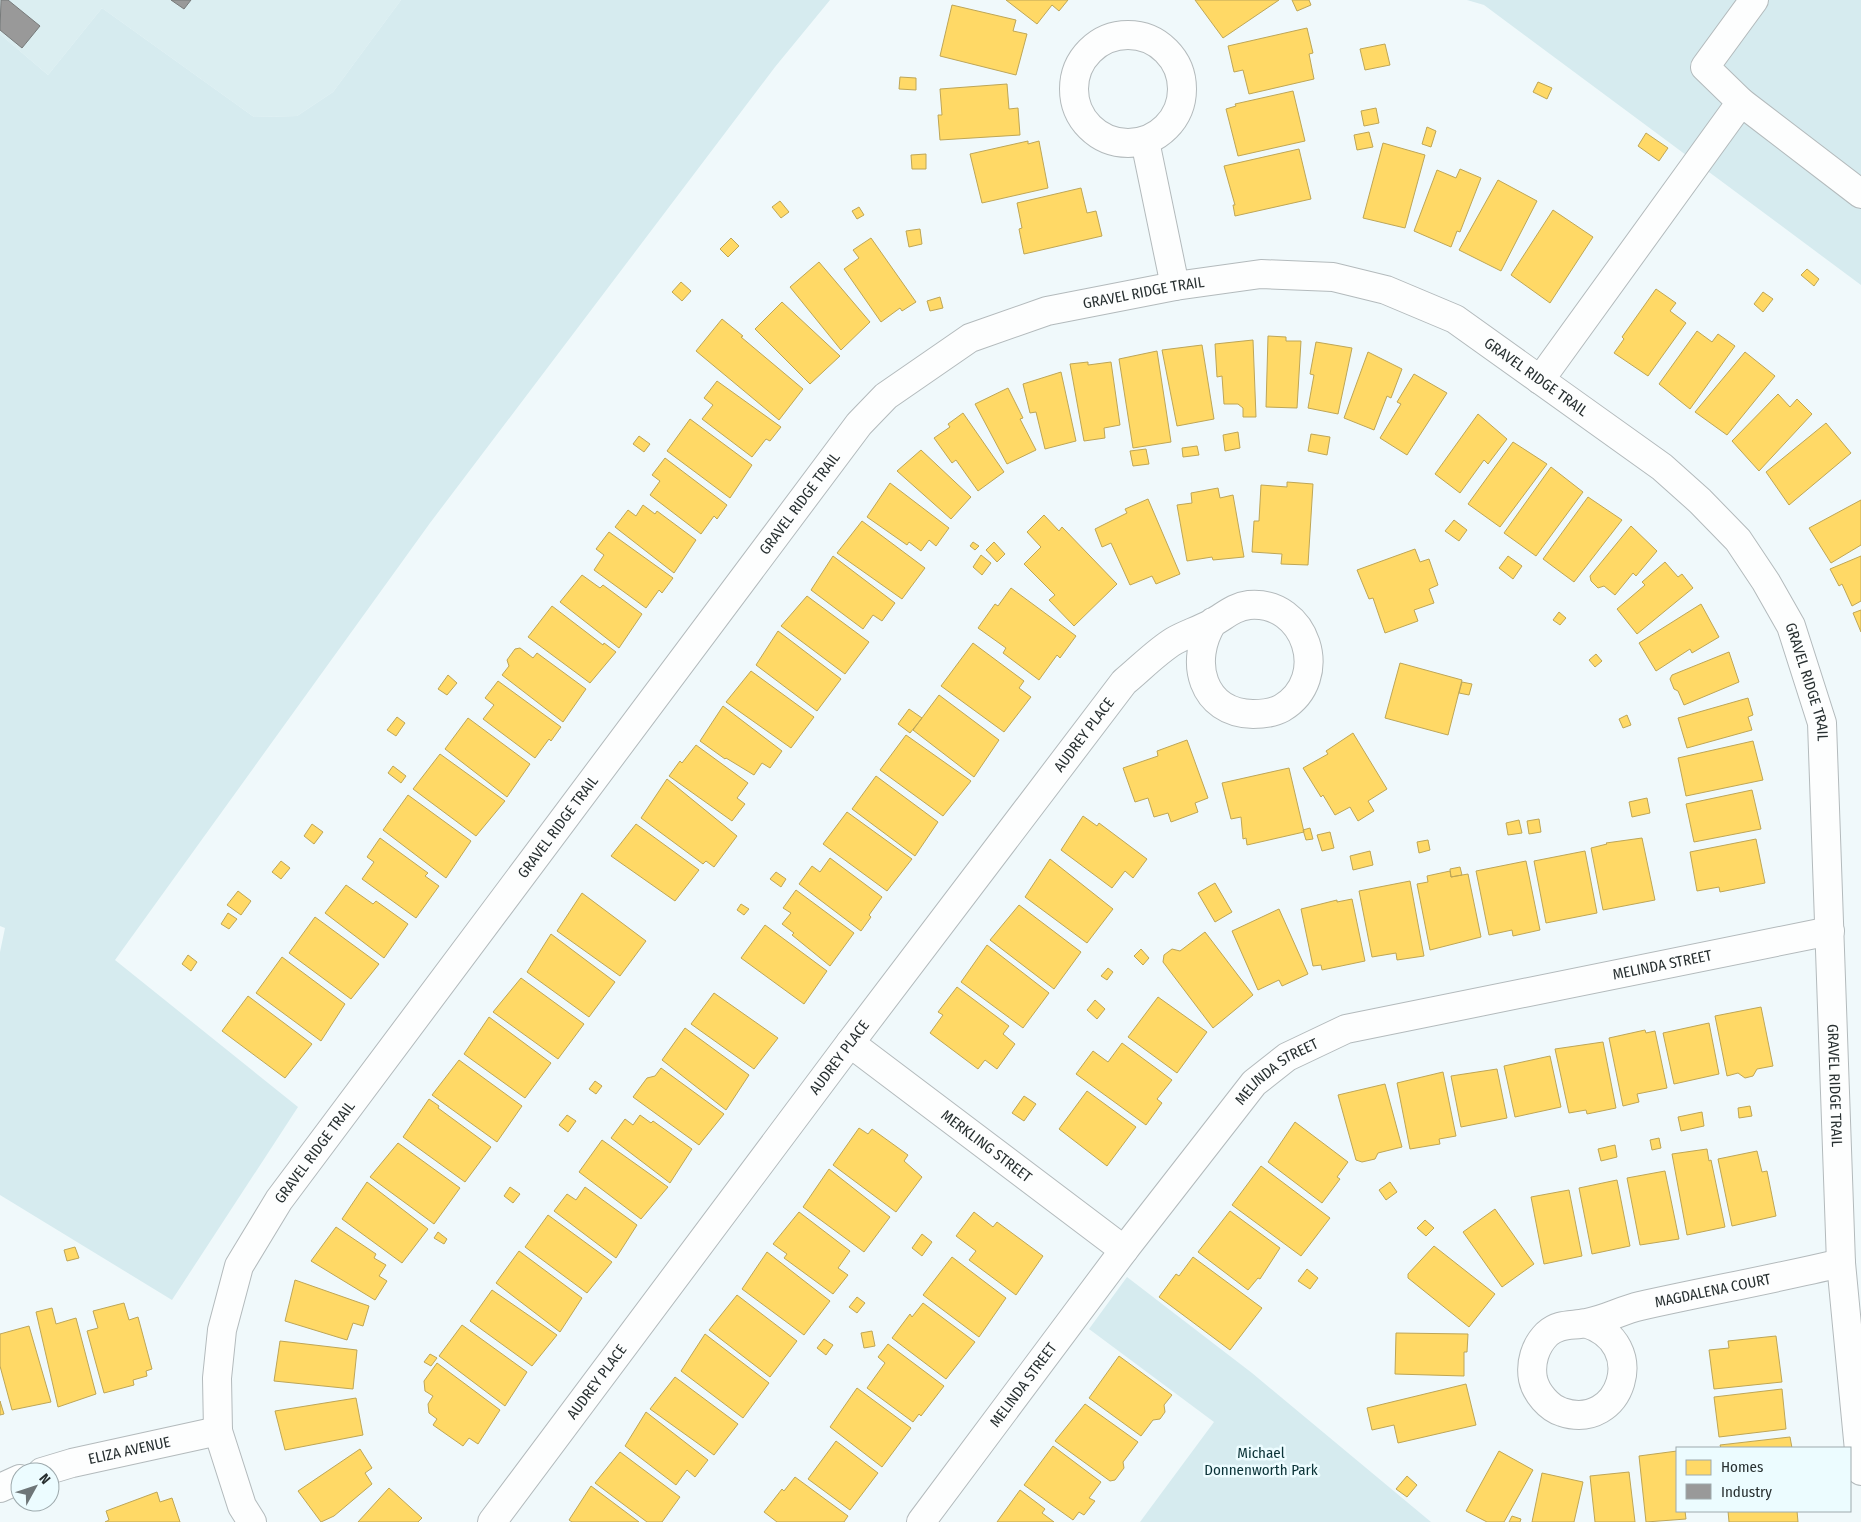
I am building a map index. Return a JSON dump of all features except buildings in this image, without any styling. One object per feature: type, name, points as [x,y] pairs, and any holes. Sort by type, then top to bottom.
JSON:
[{"type":"street","points":[[1754,0],[1705,67],[1741,102],[1861,194]]},
{"type":"street","points":[[1540,380],[1741,102]]},
{"type":"street","points":[[1145,141],[1175,286]]},
{"type":"street","name":"GRAVEL RIDGE TRAIL","points":[[252,1522],[242,1506],[218,1431],[217,1378],[222,1330],[239,1266],[280,1200],[859,424],[886,396],[970,338],[1047,311],[1175,286],[1261,274],[1333,277],[1386,290],[1455,319],[1662,467],[1700,501],[1738,540],[1766,582],[1791,626],[1822,723],[1841,1263],[1861,1471]]},
{"type":"street","name":"AUDREY PLACE","points":[[492,1522],[850,1043],[1124,682],[1173,642],[1213,622]]},
{"type":"street","name":"MELINDA STREET","points":[[921,1522],[1124,1250],[1254,1083],[1287,1057],[1346,1029],[1830,931]]},
{"type":"street","name":"MERKLING STREET","points":[[850,1043],[1124,1250]]},
{"type":"street","name":"MAGDALENA COURT","points":[[1586,1323],[1638,1306],[1841,1263]]},
{"type":"street","name":"ELIZA AVENUE","points":[[60,1467],[218,1431]]},
{"type":"shaded area","points":[[0,0],[401,0],[333,92],[297,116],[254,117],[102,8],[48,75],[0,34]]},
{"type":"green space","points":[[401,0],[830,0],[775,67],[430,523],[115,960],[298,1107],[172,1300],[0,1195],[0,952],[5,928],[0,926],[0,34],[48,75],[102,8],[254,117],[297,116],[333,92]]},
{"type":"green space","points":[[1467,0],[1861,0],[1861,285],[1484,5]]},
{"type":"green space","name":"Michael Donnenworth Park","points":[[1127,1277],[1252,1373],[1431,1522],[1140,1522],[1214,1422],[1089,1329]]}]
